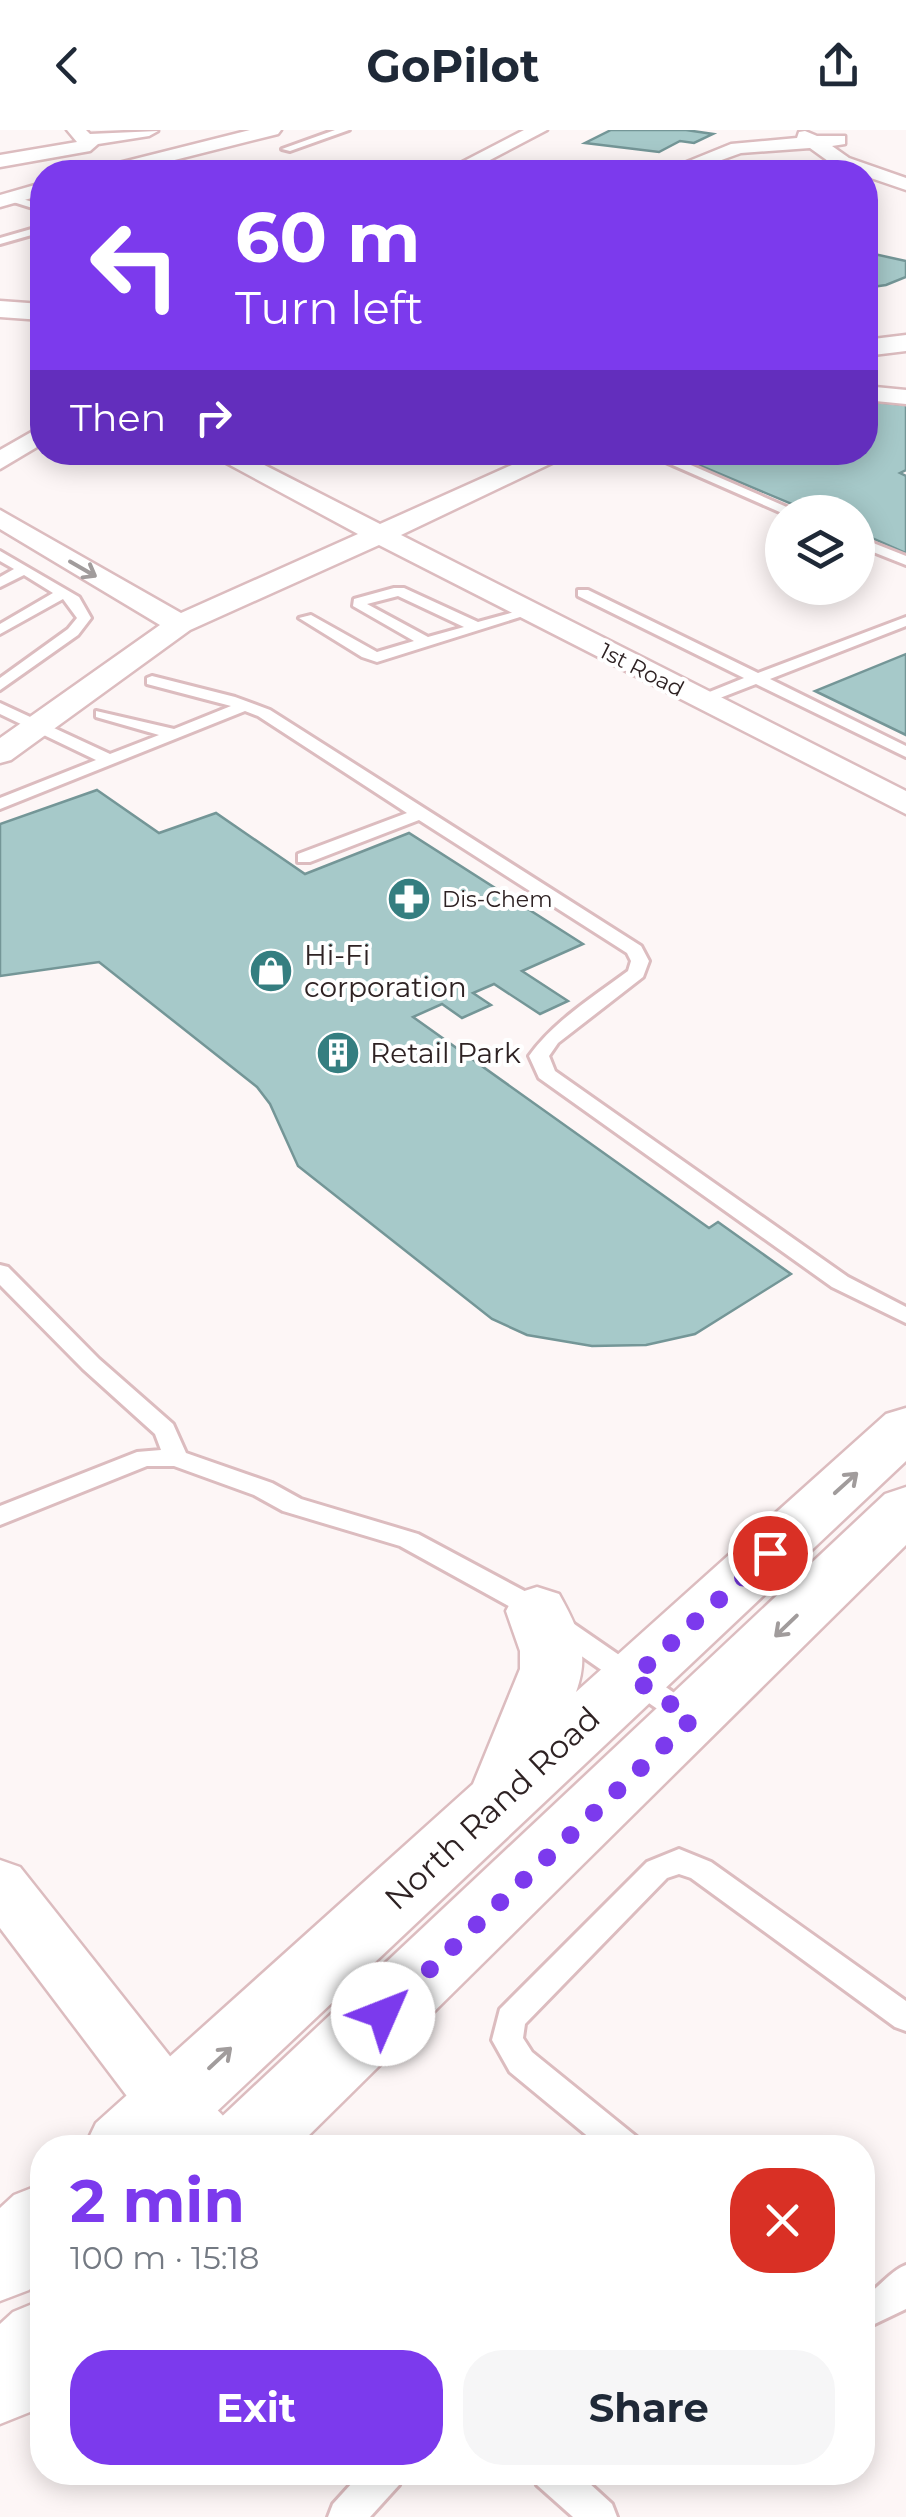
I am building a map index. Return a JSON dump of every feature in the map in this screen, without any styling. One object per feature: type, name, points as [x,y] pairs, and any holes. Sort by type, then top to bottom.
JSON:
[{"type":"main road","points":[[0,309],[30,311]]},
{"type":"main road","points":[[0,325],[30,327]]},
{"type":"main road","points":[[878,349],[906,342]]},
{"type":"main road","points":[[878,354],[906,358]]},
{"type":"main road","points":[[878,373],[906,375]]},
{"type":"main road","name":"North Rand Road","points":[[168,2133],[500,1800],[906,1428]]},
{"type":"main road","points":[[256,2135],[906,1509]]},
{"type":"main road","points":[[500,1800],[552,1670],[552,1652],[537,1612]]},
{"type":"main road","points":[[0,2262],[30,2233]]},
{"type":"main road","points":[[0,2382],[30,2353]]},
{"type":"street","points":[[153,160],[272,130]]},
{"type":"street","points":[[455,160],[498,130]]},
{"type":"street","points":[[461,160],[538,130]]},
{"type":"street","points":[[706,160],[790,130]]},
{"type":"street","points":[[0,147],[81,135],[148,131]]},
{"type":"street","points":[[0,162],[91,144],[81,135]]},
{"type":"street","points":[[741,148],[835,135],[859,152],[906,170]]},
{"type":"street","points":[[806,136],[839,160]]},
{"type":"street","points":[[741,148],[790,148],[835,160]]},
{"type":"street","points":[[0,162],[30,171]]},
{"type":"street","points":[[878,174],[906,184]]},
{"type":"street","points":[[5,199],[30,193]]},
{"type":"street","points":[[878,394],[906,397]]},
{"type":"street","points":[[0,461],[30,441]]},
{"type":"street","name":"1st Road","points":[[244,465],[906,804]]},
{"type":"street","points":[[0,753],[180,624],[534,465]]},
{"type":"street","points":[[0,518],[180,624]]},
{"type":"street","points":[[0,1884],[168,2133]]},
{"type":"lane","points":[[287,149],[344,130]]},
{"type":"lane","points":[[5,199],[30,205]]},
{"type":"lane","points":[[0,241],[30,232]]},
{"type":"lane","points":[[680,465],[765,501]]},
{"type":"lane","points":[[875,548],[906,561]]},
{"type":"lane","points":[[0,556],[74,600],[84,618],[73,632],[0,685]]},
{"type":"lane","points":[[0,584],[23,570]]},
{"type":"lane","points":[[428,643],[360,606],[360,602],[390,592],[408,593],[478,628]]},
{"type":"lane","points":[[0,630],[63,593]]},
{"type":"lane","points":[[583,593],[906,752]]},
{"type":"lane","points":[[306,618],[377,656],[529,612]]},
{"type":"lane","points":[[702,700],[906,622]]},
{"type":"lane","points":[[386,635],[404,630]]},
{"type":"lane","points":[[352,646],[369,640]]},
{"type":"lane","points":[[152,680],[247,705],[635,950],[640,961],[636,974],[552,1040],[540,1056],[546,1074],[840,1282],[906,1316]]},
{"type":"lane","points":[[0,804],[247,705]]},
{"type":"lane","points":[[0,708],[110,760]]},
{"type":"lane","points":[[102,714],[175,734]]},
{"type":"lane","points":[[304,858],[420,814]]},
{"type":"lane","points":[[0,1272],[91,1364],[165,1430],[176,1458]]},
{"type":"lane","points":[[0,1516],[145,1458],[176,1458],[263,1489],[292,1504],[409,1540],[537,1612],[692,1719]]},
{"type":"lane","points":[[601,2135],[521,2062],[508,2040],[511,2018],[657,1870],[679,1861],[701,1870],[906,2018]]},
{"type":"lane","points":[[875,2308],[892,2300],[906,2281]]},
{"type":"lane","points":[[346,2517],[374,2485]]},
{"type":"lane","points":[[564,2485],[599,2517]]},
{"type":"building","points":[[611,130],[713,134],[694,143],[680,141],[659,152],[585,143]]},
{"type":"building","points":[[878,255],[906,261],[906,277],[878,286]]},
{"type":"building","points":[[878,402],[906,405],[906,470],[900,473],[906,476],[906,553],[875,539],[875,495],[770,495],[699,465],[878,465]]},
{"type":"building","points":[[906,654],[906,735],[815,691]]},
{"type":"building","name":"Retail Park","points":[[97,790],[159,833],[216,813],[305,874],[409,833],[583,944],[522,971],[568,1001],[540,1014],[494,984],[473,993],[491,1005],[462,1018],[442,1004],[413,1017],[709,1228],[718,1222],[791,1274],[695,1334],[646,1345],[592,1346],[527,1335],[492,1319],[298,1166],[270,1104],[257,1087],[99,962],[0,976],[0,824]]},
{"type":"place","name":"Dis-Chem","points":[[409,899]]},
{"type":"place","name":"Hi-Fi corporation","points":[[271,971]]},
{"type":"place","name":"Retail Park","points":[[338,1053]]},
{"type":"route","points":[[383,2014],[692,1719],[633,1678],[770,1553]]}]
